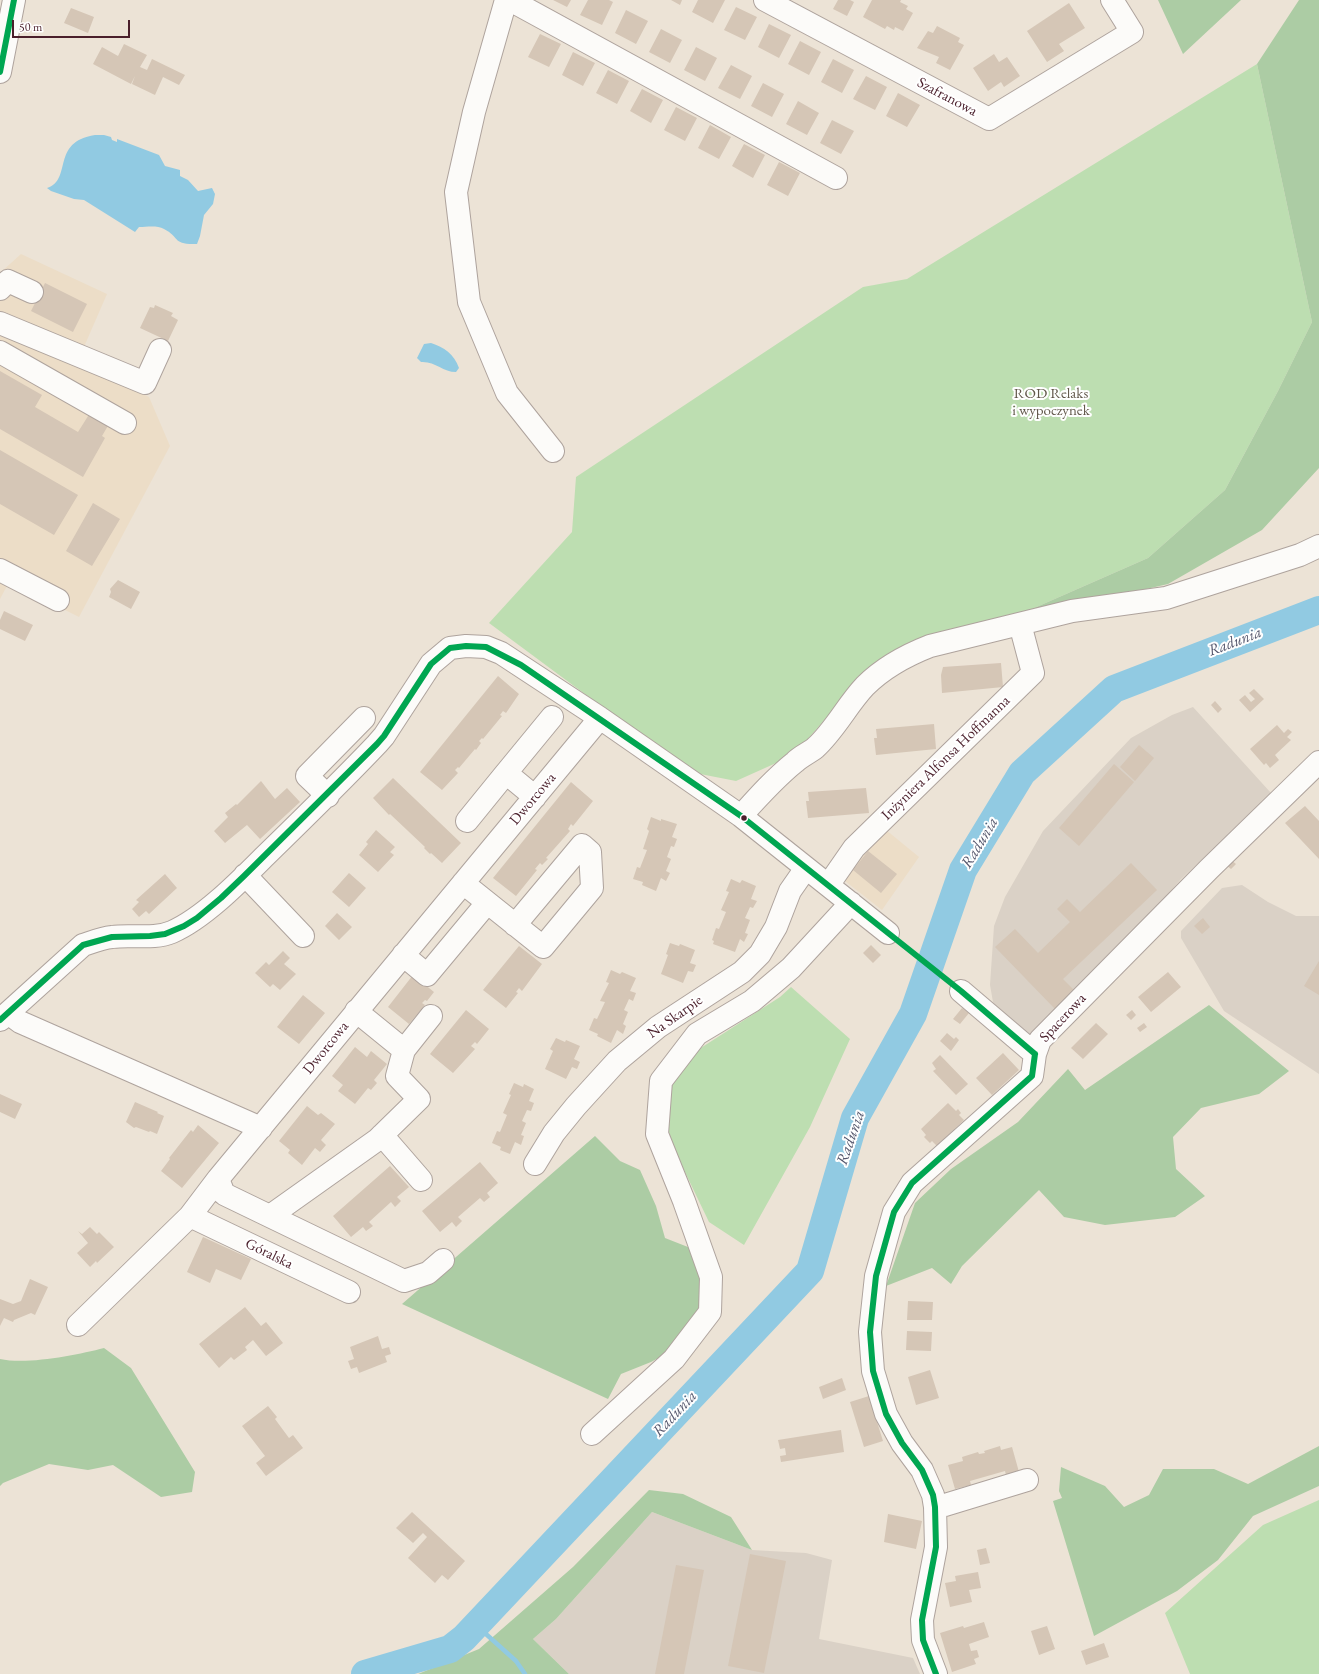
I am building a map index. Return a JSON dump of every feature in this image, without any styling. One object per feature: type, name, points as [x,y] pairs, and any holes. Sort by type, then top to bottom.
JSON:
[{"type":"street","points":[[0,72],[14,0]]},
{"type":"street","points":[[506,0],[474,112],[456,192],[469,302],[507,393],[553,451]]},
{"type":"street","points":[[510,0],[836,178]]},
{"type":"street","name":"Szafranowa","points":[[765,0],[989,119],[1132,32],[1112,0]]},
{"type":"street","points":[[0,289],[8,282],[32,292]]},
{"type":"street","points":[[0,323],[145,383],[160,350]]},
{"type":"street","points":[[0,352],[125,423]]},
{"type":"street","points":[[741,816],[765,789],[796,761],[815,748],[865,686],[886,668],[911,653],[930,646],[1072,611],[1166,598],[1300,555],[1319,546]]},
{"type":"street","points":[[0,570],[58,600]]},
{"type":"street","name":"Inżyniera Alfonsa Hoffmanna","points":[[828,884],[854,848],[1033,673],[1020,624]]},
{"type":"street","points":[[261,1128],[4,1016],[83,945],[112,937],[161,936],[172,932],[196,919],[245,875],[328,796],[384,736],[431,664],[450,648],[466,646],[486,647],[501,653],[600,718],[741,816],[888,933]]},
{"type":"street","points":[[466,821],[552,717]]},
{"type":"street","points":[[328,796],[307,776],[364,718]]},
{"type":"street","name":"Dworcowa","points":[[218,1179],[600,718]]},
{"type":"street","name":"Spacerowa","points":[[936,1674],[924,1640],[922,1620],[936,1547],[932,1496],[922,1470],[902,1443],[886,1414],[873,1370],[870,1332],[876,1276],[894,1212],[912,1183],[1032,1076],[1035,1054],[1040,1040],[1214,864],[1319,762]]},
{"type":"street","points":[[506,773],[535,797]]},
{"type":"street","name":"Na Skarpie","points":[[535,1164],[554,1133],[576,1106],[617,1061],[658,1027],[742,972],[760,954],[776,927],[790,891],[806,868]]},
{"type":"street","points":[[245,875],[303,936]]},
{"type":"street","points":[[463,883],[514,925]]},
{"type":"street","points":[[403,955],[427,975],[487,903]]},
{"type":"street","points":[[592,1434],[674,1359],[710,1312],[710,1277],[684,1201],[657,1134],[660,1081],[697,1034],[752,1001],[786,972],[852,903]]},
{"type":"street","points":[[961,991],[1035,1054]]},
{"type":"street","points":[[356,1011],[404,1050]]},
{"type":"street","points":[[270,1216],[382,1135],[419,1099],[397,1076],[404,1050],[431,1016]]},
{"type":"street","points":[[382,1135],[421,1180]]},
{"type":"street","points":[[78,1325],[190,1216],[218,1179]]},
{"type":"street","points":[[218,1179],[224,1194],[404,1280],[428,1273],[443,1260]]},
{"type":"street","name":"Góralska","points":[[190,1216],[348,1292]]},
{"type":"street","points":[[934,1507],[946,1505],[1027,1480]]},
{"type":"shaded area","points":[[21,254],[107,294],[77,363],[149,397],[170,446],[79,617],[9,582],[0,599],[0,273]]},
{"type":"shaded area","points":[[1193,707],[1271,793],[1181,879],[1124,945],[1032,1038],[999,1012],[993,1002],[990,985],[994,926],[1005,897],[1043,831],[1131,738],[1172,715]]},
{"type":"shaded area","points":[[880,825],[919,857],[882,910],[836,874]]},
{"type":"shaded area","points":[[1242,885],[1268,902],[1296,916],[1319,916],[1319,1074],[1224,1011],[1181,938],[1181,931],[1222,888]]},
{"type":"shaded area","points":[[652,1512],[752,1550],[806,1553],[832,1560],[819,1639],[913,1658],[920,1674],[569,1674],[533,1639],[556,1619]]},
{"type":"green space","points":[[1158,0],[1241,0],[1183,54]]},
{"type":"green space","points":[[1299,0],[1319,0],[1319,468],[1262,530],[1168,584],[1000,623],[1148,558],[1225,490],[1278,391],[1312,322],[1257,64]]},
{"type":"green space","name":"ROD Relaks i wypoczynek","points":[[1257,64],[1312,322],[1278,391],[1225,490],[1148,558],[1000,623],[907,643],[860,679],[794,755],[736,781],[690,772],[489,623],[572,532],[576,477],[863,287],[907,279]]},
{"type":"green space","points":[[791,987],[850,1039],[810,1127],[744,1245],[709,1222],[671,1143],[665,1109],[675,1076],[693,1053],[780,997]]},
{"type":"green space","points":[[1209,1005],[1289,1071],[1259,1094],[1201,1108],[1173,1137],[1176,1169],[1205,1196],[1175,1217],[1105,1225],[1064,1217],[1039,1190],[962,1266],[951,1284],[932,1268],[886,1286],[915,1203],[951,1169],[1018,1122],[1068,1069],[1085,1090]]},
{"type":"green space","points":[[595,1136],[620,1161],[640,1170],[656,1206],[665,1238],[693,1249],[703,1284],[697,1316],[675,1349],[651,1362],[621,1374],[608,1399],[402,1304]]},
{"type":"green space","points":[[104,1348],[131,1368],[195,1472],[192,1492],[161,1497],[113,1465],[88,1470],[49,1464],[3,1483],[0,1486],[0,1359],[11,1361],[38,1360],[80,1354]]},
{"type":"green space","points":[[1319,1446],[1319,1486],[1253,1516],[1218,1560],[1177,1591],[1094,1636],[1053,1501],[1062,1498],[1059,1491],[1061,1467],[1105,1486],[1124,1507],[1149,1495],[1163,1469],[1214,1469],[1248,1484]]},
{"type":"green space","points":[[649,1490],[683,1494],[731,1517],[752,1550],[652,1512],[556,1619],[533,1639],[569,1674],[418,1674],[479,1649],[573,1567]]},
{"type":"green space","points":[[1319,1500],[1319,1674],[1190,1674],[1165,1613],[1263,1525]]},
{"type":"water","points":[[95,135],[111,137],[112,140],[117,142],[117,139],[159,155],[165,166],[180,170],[180,176],[188,180],[198,191],[212,188],[215,194],[213,204],[204,215],[197,244],[180,242],[169,232],[158,227],[139,227],[135,232],[84,200],[74,199],[51,191],[47,188],[55,184],[62,170],[67,153],[72,145],[81,139]]},
{"type":"water","points":[[431,343],[444,349],[451,355],[459,368],[456,372],[451,372],[431,363],[421,362],[417,358],[424,344]]},
{"type":"building","points":[[553,0],[571,0],[567,7]]},
{"type":"building","points":[[588,0],[609,0],[613,2],[602,25],[580,15]]},
{"type":"building","points":[[671,0],[682,0],[680,5]]},
{"type":"building","points":[[698,0],[725,0],[713,23],[692,12]]},
{"type":"building","points":[[838,0],[850,0],[854,2],[847,16],[833,9]]},
{"type":"building","points":[[872,0],[901,0],[900,2],[908,6],[906,9],[913,13],[903,31],[895,27],[894,30],[887,26],[885,29],[863,17]]},
{"type":"building","points":[[1069,3],[1085,28],[1059,44],[1064,51],[1047,62],[1027,31]]},
{"type":"building","points":[[736,7],[757,17],[745,40],[724,30]]},
{"type":"building","points":[[71,8],[94,17],[88,33],[64,23]]},
{"type":"building","points":[[626,10],[648,21],[636,44],[615,33]]},
{"type":"building","points":[[769,24],[791,35],[779,58],[758,47]]},
{"type":"building","points":[[937,26],[960,38],[958,42],[964,45],[950,70],[936,63],[939,57],[917,48],[928,31],[933,33]]},
{"type":"building","points":[[661,29],[682,40],[670,63],[649,52]]},
{"type":"building","points":[[540,34],[561,44],[549,67],[528,57]]},
{"type":"building","points":[[800,41],[821,52],[809,75],[788,64]]},
{"type":"building","points":[[124,44],[147,55],[140,67],[147,70],[152,59],[185,75],[179,85],[163,77],[155,95],[132,84],[135,76],[131,84],[93,64],[102,47],[118,56]]},
{"type":"building","points":[[696,47],[717,58],[705,81],[684,70]]},
{"type":"building","points":[[573,52],[595,63],[583,86],[562,75]]},
{"type":"building","points":[[994,54],[999,62],[1007,57],[1020,76],[1004,87],[1001,82],[988,91],[973,68]]},
{"type":"building","points":[[833,59],[854,70],[842,93],[821,82]]},
{"type":"building","points":[[731,65],[752,76],[740,99],[718,88]]},
{"type":"building","points":[[608,70],[629,81],[617,104],[596,93]]},
{"type":"building","points":[[866,76],[887,87],[875,110],[853,99]]},
{"type":"building","points":[[763,83],[784,94],[772,117],[751,106]]},
{"type":"building","points":[[642,89],[663,100],[651,123],[630,111]]},
{"type":"building","points":[[898,93],[920,105],[907,127],[886,116]]},
{"type":"building","points":[[798,101],[819,113],[807,135],[786,124]]},
{"type":"building","points":[[676,107],[697,118],[685,141],[664,130]]},
{"type":"building","points":[[832,120],[854,131],[841,154],[820,143]]},
{"type":"building","points":[[710,125],[731,137],[719,159],[698,148]]},
{"type":"building","points":[[744,144],[765,155],[753,178],[732,166]]},
{"type":"building","points":[[779,162],[800,173],[788,196],[767,185]]},
{"type":"building","points":[[45,283],[87,304],[73,332],[31,311]]},
{"type":"building","points":[[155,305],[173,313],[171,316],[178,320],[168,341],[140,328],[150,307],[154,308]]},
{"type":"building","points":[[0,371],[42,395],[35,407],[78,432],[90,413],[109,424],[102,436],[105,438],[83,477],[0,429]]},
{"type":"building","points":[[0,450],[78,495],[54,535],[0,504]]},
{"type":"building","points":[[93,503],[120,519],[92,566],[66,551]]},
{"type":"building","points":[[118,580],[140,592],[131,609],[109,597],[111,592],[110,589]]},
{"type":"building","points":[[4,611],[33,625],[25,641],[0,629],[0,620]]},
{"type":"building","points":[[1001,663],[1003,687],[942,693],[941,675],[943,667]]},
{"type":"building","points":[[498,676],[519,694],[506,713],[503,711],[500,715],[502,716],[483,739],[482,738],[479,741],[481,743],[476,750],[475,749],[459,768],[458,767],[455,770],[458,773],[442,790],[420,772]]},
{"type":"building","points":[[1254,689],[1264,699],[1250,712],[1239,700],[1245,695],[1251,702],[1255,699],[1249,693]]},
{"type":"building","points":[[1215,701],[1222,709],[1218,713],[1211,705]]},
{"type":"building","points":[[934,724],[936,749],[876,755],[874,738],[877,738],[876,729]]},
{"type":"building","points":[[1277,725],[1284,733],[1288,729],[1292,732],[1287,737],[1291,740],[1275,755],[1279,760],[1270,768],[1266,763],[1264,765],[1250,749]]},
{"type":"building","points":[[1139,745],[1154,758],[1135,781],[1120,767]]},
{"type":"building","points":[[1114,764],[1134,782],[1079,846],[1059,828]]},
{"type":"building","points":[[393,778],[461,843],[442,863],[431,853],[430,854],[424,848],[425,847],[390,814],[389,815],[373,798]]},
{"type":"building","points":[[261,781],[275,799],[287,788],[300,802],[260,839],[247,825],[225,843],[214,831],[228,817],[225,813],[236,804],[237,805]]},
{"type":"building","points":[[571,782],[593,801],[573,826],[571,824],[568,829],[570,831],[546,858],[548,859],[542,865],[540,863],[535,869],[537,870],[516,896],[493,878]]},
{"type":"building","points":[[866,788],[869,813],[808,818],[806,801],[809,801],[808,792]]},
{"type":"building","points":[[1305,806],[1319,821],[1319,859],[1285,823]]},
{"type":"building","points":[[651,817],[661,821],[661,819],[677,824],[672,837],[677,839],[674,847],[671,846],[667,857],[671,859],[666,871],[670,873],[666,881],[661,878],[656,891],[642,885],[643,882],[633,879],[637,867],[640,868],[647,850],[643,849],[649,831],[647,829]]},
{"type":"building","points":[[376,830],[395,847],[390,852],[394,855],[378,872],[359,855],[368,844],[366,842]]},
{"type":"building","points":[[868,851],[897,874],[881,893],[853,870]]},
{"type":"building","points":[[1230,859],[1236,864],[1231,869],[1226,865]]},
{"type":"building","points":[[1131,863],[1157,890],[1063,979],[1074,990],[1055,1009],[995,947],[1015,929],[1038,953],[1070,922],[1057,909],[1067,899],[1080,912]]},
{"type":"building","points":[[349,873],[366,888],[349,907],[332,892]]},
{"type":"building","points":[[165,874],[177,888],[149,914],[146,911],[139,917],[132,909],[139,902],[136,900]]},
{"type":"building","points":[[731,879],[740,883],[742,880],[756,886],[751,899],[757,901],[753,908],[750,907],[745,918],[750,920],[745,933],[748,934],[744,942],[740,939],[735,952],[713,944],[714,941],[712,940],[716,928],[719,929],[726,912],[721,910],[729,892],[726,891]]},
{"type":"building","points":[[337,913],[352,927],[339,940],[325,926]]},
{"type":"building","points":[[1203,918],[1210,927],[1202,934],[1194,926]]},
{"type":"building","points":[[670,943],[679,946],[680,944],[695,950],[690,963],[696,965],[693,972],[688,971],[683,983],[661,974],[668,955],[666,954]]},
{"type":"building","points":[[871,945],[881,955],[873,963],[863,953]]},
{"type":"building","points":[[519,946],[542,964],[522,991],[519,988],[516,992],[518,993],[506,1008],[483,990]]},
{"type":"building","points":[[283,951],[290,958],[284,964],[296,974],[280,990],[273,984],[270,987],[255,973],[266,962],[269,965]]},
{"type":"building","points":[[1319,961],[1319,995],[1304,986]]},
{"type":"building","points":[[611,970],[620,974],[622,972],[636,978],[630,991],[636,993],[633,1001],[629,999],[624,1010],[628,1012],[623,1024],[626,1026],[623,1034],[617,1030],[611,1043],[589,1030],[594,1018],[597,1019],[605,1002],[600,1001],[609,983],[606,982]]},
{"type":"building","points":[[1168,972],[1181,987],[1151,1012],[1138,997]]},
{"type":"building","points":[[413,975],[434,992],[427,1001],[425,1000],[422,1003],[425,1005],[409,1024],[388,1007]]},
{"type":"building","points":[[303,995],[325,1013],[299,1044],[277,1027]]},
{"type":"building","points":[[962,1008],[969,1013],[960,1024],[953,1019]]},
{"type":"building","points":[[466,1010],[489,1029],[477,1044],[475,1042],[471,1046],[475,1049],[453,1073],[430,1054]]},
{"type":"building","points":[[1132,1010],[1136,1015],[1131,1020],[1126,1015]]},
{"type":"building","points":[[1096,1023],[1108,1034],[1083,1059],[1071,1048]]},
{"type":"building","points":[[1144,1023],[1147,1027],[1140,1032],[1137,1028]]},
{"type":"building","points":[[947,1033],[954,1039],[956,1037],[959,1040],[951,1051],[940,1041]]},
{"type":"building","points":[[556,1038],[565,1042],[566,1040],[580,1046],[574,1059],[580,1062],[577,1069],[572,1067],[566,1079],[545,1069],[553,1051],[550,1049]]},
{"type":"building","points":[[355,1047],[367,1057],[371,1051],[387,1064],[374,1080],[377,1083],[371,1090],[368,1088],[355,1104],[338,1091],[343,1085],[332,1076]]},
{"type":"building","points":[[1003,1053],[1019,1070],[992,1095],[976,1078]]},
{"type":"building","points":[[940,1055],[968,1084],[956,1095],[933,1071],[936,1069],[932,1063]]},
{"type":"building","points":[[514,1083],[523,1087],[524,1084],[534,1089],[529,1101],[534,1103],[531,1111],[527,1110],[522,1121],[526,1123],[521,1135],[524,1136],[521,1145],[515,1142],[510,1154],[500,1150],[501,1147],[492,1143],[497,1131],[500,1132],[507,1115],[503,1113],[511,1095],[509,1094]]},
{"type":"building","points":[[0,1094],[22,1104],[15,1119],[0,1112]]},
{"type":"building","points":[[135,1102],[164,1116],[157,1134],[136,1127],[134,1128],[126,1122]]},
{"type":"building","points":[[948,1103],[956,1111],[958,1109],[961,1113],[959,1115],[964,1120],[937,1146],[932,1141],[930,1143],[924,1137],[926,1135],[921,1129]]},
{"type":"building","points":[[307,1106],[318,1115],[321,1113],[335,1124],[321,1140],[326,1145],[320,1152],[315,1148],[302,1165],[288,1153],[290,1150],[279,1141]]},
{"type":"building","points":[[198,1125],[219,1143],[182,1188],[161,1171],[170,1159],[169,1158],[191,1130],[193,1132]]},
{"type":"building","points":[[480,1162],[498,1183],[487,1193],[490,1197],[484,1202],[480,1198],[458,1217],[462,1221],[456,1227],[452,1222],[440,1232],[422,1211]]},
{"type":"building","points":[[390,1166],[409,1187],[397,1197],[401,1201],[395,1207],[391,1202],[369,1222],[373,1226],[366,1231],[363,1227],[351,1237],[333,1216]]},
{"type":"building","points":[[90,1227],[97,1234],[99,1232],[114,1247],[97,1263],[96,1261],[90,1267],[77,1253],[88,1243],[78,1231],[82,1234]]},
{"type":"building","points":[[203,1237],[251,1259],[241,1280],[216,1269],[210,1283],[187,1272]]},
{"type":"building","points":[[30,1279],[48,1287],[35,1315],[31,1313],[14,1320],[13,1322],[4,1318],[0,1326],[0,1299],[13,1304],[21,1301]]},
{"type":"building","points":[[908,1301],[933,1302],[932,1320],[907,1320]]},
{"type":"building","points":[[245,1307],[261,1326],[266,1322],[283,1343],[266,1356],[253,1340],[245,1347],[247,1350],[234,1360],[231,1357],[219,1368],[199,1344]]},
{"type":"building","points":[[907,1331],[932,1332],[931,1351],[906,1350]]},
{"type":"building","points":[[378,1336],[382,1349],[389,1347],[391,1354],[385,1356],[387,1362],[359,1373],[357,1367],[351,1369],[348,1361],[354,1359],[350,1347]]},
{"type":"building","points":[[930,1370],[939,1398],[916,1405],[908,1377]]},
{"type":"building","points":[[842,1378],[846,1390],[823,1399],[819,1387]]},
{"type":"building","points":[[869,1396],[883,1441],[864,1447],[850,1402]]},
{"type":"building","points":[[268,1406],[277,1417],[275,1419],[289,1438],[293,1435],[303,1448],[266,1476],[256,1463],[265,1456],[242,1426]]},
{"type":"building","points":[[841,1430],[844,1452],[781,1462],[780,1456],[786,1455],[785,1448],[780,1449],[778,1440]]},
{"type":"building","points":[[1000,1446],[1001,1450],[1012,1447],[1019,1472],[1006,1475],[1005,1471],[970,1481],[971,1485],[955,1489],[948,1465],[963,1461],[962,1457],[978,1452],[979,1454],[985,1453],[984,1451]]},
{"type":"building","points":[[412,1512],[465,1561],[448,1580],[442,1575],[435,1583],[408,1558],[427,1537],[423,1533],[413,1543],[396,1528]]},
{"type":"building","points":[[888,1514],[922,1521],[916,1549],[884,1542]]},
{"type":"building","points":[[986,1548],[990,1563],[980,1565],[977,1550]]},
{"type":"building","points":[[750,1554],[786,1561],[764,1673],[728,1666]]},
{"type":"building","points":[[676,1565],[704,1570],[684,1674],[655,1674]]},
{"type":"building","points":[[978,1572],[981,1588],[969,1590],[972,1602],[950,1607],[945,1583],[956,1581],[955,1576]]},
{"type":"building","points":[[984,1622],[989,1637],[969,1644],[971,1651],[977,1650],[979,1657],[974,1659],[976,1664],[952,1672],[940,1633],[963,1626],[964,1628]]},
{"type":"building","points":[[1047,1626],[1055,1649],[1039,1655],[1031,1631]]},
{"type":"building","points":[[1104,1643],[1109,1657],[1086,1665],[1081,1651]]},
{"type":"waterway","name":"Radunia","points":[[365,1674],[450,1649],[464,1638],[810,1271],[855,1118],[913,1014],[963,870],[1022,773],[1114,689],[1319,610]]},
{"type":"waterway","points":[[477,1626],[516,1661],[525,1674]]},
{"type":"transit line","points":[[0,72],[14,0]]},
{"type":"transit line","points":[[0,1020],[83,945],[112,937],[165,934],[184,926],[197,918],[244,876],[377,744],[384,736],[431,664],[450,648],[466,646],[486,647],[521,665],[741,816],[961,991],[1035,1054]]},
{"type":"transit line","points":[[936,1674],[923,1640],[922,1620],[936,1547],[935,1507],[933,1495],[922,1470],[902,1443],[886,1414],[873,1371],[870,1332],[876,1276],[894,1212],[912,1183],[1032,1076],[1035,1054]]}]
